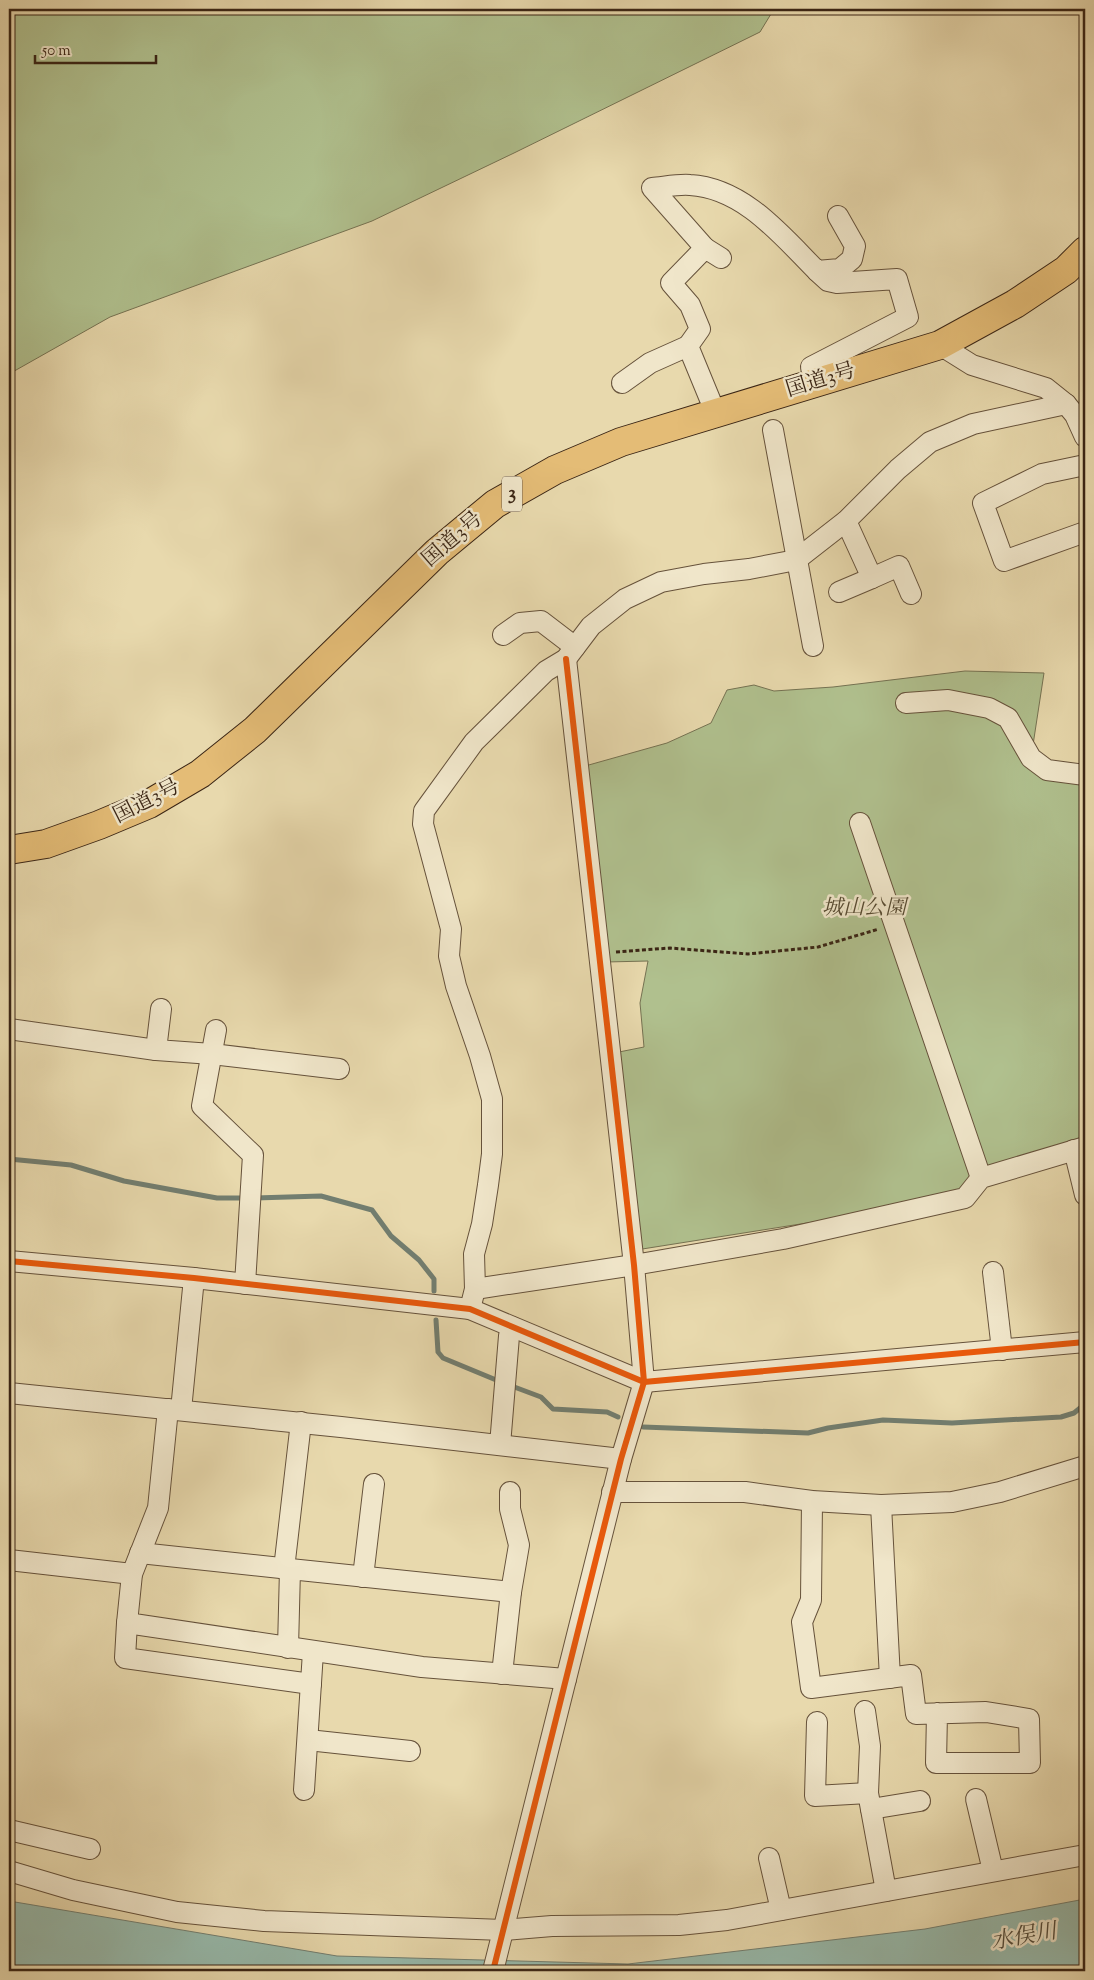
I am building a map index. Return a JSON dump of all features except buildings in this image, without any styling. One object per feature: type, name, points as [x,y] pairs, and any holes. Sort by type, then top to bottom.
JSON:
[{"type":"highway","name":"国道3号","points":[[9,850],[46,844],[99,825],[149,804],[200,774],[255,730],[436,552],[495,504],[555,470],[613,446],[940,345],[1015,304],[1066,270],[1085,251]]},
{"type":"street","points":[[622,383],[650,363],[688,346],[700,329],[690,305],[671,282],[713,253],[652,188],[691,185],[728,194],[765,219],[828,281],[837,283],[897,279],[908,317],[811,367],[814,383]]},
{"type":"street","points":[[816,271],[840,269],[852,259],[855,246],[838,216]]},
{"type":"street","points":[[940,345],[972,365],[1046,388],[1066,404],[1075,415],[1085,437]]},
{"type":"street","points":[[688,346],[716,414]]},
{"type":"street","points":[[470,1309],[475,1289],[474,1254],[482,1224],[492,1154],[492,1099],[480,1056],[456,986],[449,956],[451,929],[423,824],[424,811],[474,742],[546,671],[571,653],[591,626],[625,599],[661,582],[796,560],[846,521],[898,469],[930,442],[973,424],[1066,404]]},
{"type":"street","points":[[773,430],[813,646]]},
{"type":"street","points":[[1085,465],[1042,474],[983,503],[1004,561],[1085,532]]},
{"type":"street","points":[[846,521],[872,578]]},
{"type":"street","points":[[839,592],[899,566],[911,594]]},
{"type":"street","points":[[493,1971],[612,1492],[644,1382],[634,1265],[598,953],[571,653],[541,621],[520,622],[504,635]]},
{"type":"street","points":[[906,703],[948,700],[989,708],[1008,718],[1030,758],[1047,770],[1085,774]]},
{"type":"street","points":[[860,823],[981,1178]]},
{"type":"street","points":[[156,1050],[161,1009]]},
{"type":"street","points":[[9,1028],[156,1050],[212,1054],[339,1069]]},
{"type":"street","points":[[216,1030],[202,1106],[253,1155],[245,1284]]},
{"type":"street","points":[[475,1289],[634,1265],[783,1239],[965,1198],[981,1178],[1080,1148],[1085,1195]]},
{"type":"street","points":[[9,1261],[194,1278],[470,1309],[644,1382],[1085,1342]]},
{"type":"street","points":[[993,1272],[1002,1350]]},
{"type":"street","points":[[194,1278],[158,1508],[132,1574],[126,1658],[311,1684]]},
{"type":"street","points":[[500,1445],[509,1336],[512,1327]]},
{"type":"street","points":[[9,1393],[301,1422],[621,1458]]},
{"type":"street","points":[[288,1648],[287,1569],[301,1422]]},
{"type":"street","points":[[612,1492],[745,1492],[812,1501],[881,1506],[952,1502],[1000,1492],[1085,1466]]},
{"type":"street","points":[[364,1577],[374,1484]]},
{"type":"street","points":[[502,1674],[511,1592],[519,1545],[510,1509],[510,1492]]},
{"type":"street","points":[[812,1501],[811,1600],[802,1622],[811,1688],[911,1675],[916,1714],[937,1713],[986,1712],[1029,1719],[1030,1763],[936,1763],[937,1713]]},
{"type":"street","points":[[881,1506],[890,1678]]},
{"type":"street","points":[[140,1553],[511,1592]]},
{"type":"street","points":[[9,1560],[132,1574]]},
{"type":"street","points":[[127,1624],[422,1667],[566,1679]]},
{"type":"street","points":[[304,1790],[313,1652]]},
{"type":"street","points":[[865,1711],[870,1746],[870,1801],[886,1891]]},
{"type":"street","points":[[817,1722],[815,1796],[870,1801],[920,1801]]},
{"type":"street","points":[[308,1740],[410,1751]]},
{"type":"street","points":[[976,1799],[993,1871]]},
{"type":"street","points":[[9,1830],[90,1849]]},
{"type":"street","points":[[9,1871],[74,1890],[177,1912],[264,1921],[503,1933],[552,1926],[679,1925],[727,1920],[1085,1855]]},
{"type":"street","points":[[770,1858],[781,1910]]},
{"type":"path","points":[[598,953],[670,948],[748,954],[818,947],[894,925]]},
{"type":"green space","points":[[9,9],[774,9],[760,32],[372,221],[110,317],[9,374]]},
{"type":"green space","name":"城山公園","points":[[965,671],[1044,673],[1031,758],[1085,777],[1085,1142],[981,1178],[965,1198],[636,1250],[609,1054],[644,1047],[640,1003],[648,961],[606,962],[578,768],[667,743],[711,723],[727,690],[754,685],[774,691],[833,687]]},
{"type":"water","name":"水俣川","points":[[1085,1899],[1085,1966],[1042,1968],[1029,1971],[9,1971],[9,1901],[337,1956],[628,1964],[925,1929]]},
{"type":"waterway","points":[[9,1159],[71,1165],[124,1181],[217,1198],[246,1198]]},
{"type":"waterway","points":[[255,1198],[321,1196],[372,1210],[391,1236],[419,1260],[434,1279],[434,1291]]},
{"type":"waterway","points":[[436,1320],[438,1352],[443,1358],[501,1382]]},
{"type":"waterway","points":[[509,1385],[541,1397],[553,1409],[607,1412],[618,1417]]},
{"type":"waterway","points":[[643,1427],[808,1433],[828,1428],[883,1420],[952,1423],[1061,1417],[1074,1413],[1085,1404]]},
{"type":"cycle path","points":[[493,1971],[621,1459],[644,1382],[634,1265],[566,659]]},
{"type":"cycle path","points":[[9,1261],[194,1278],[470,1309],[644,1382],[1085,1342]]}]
